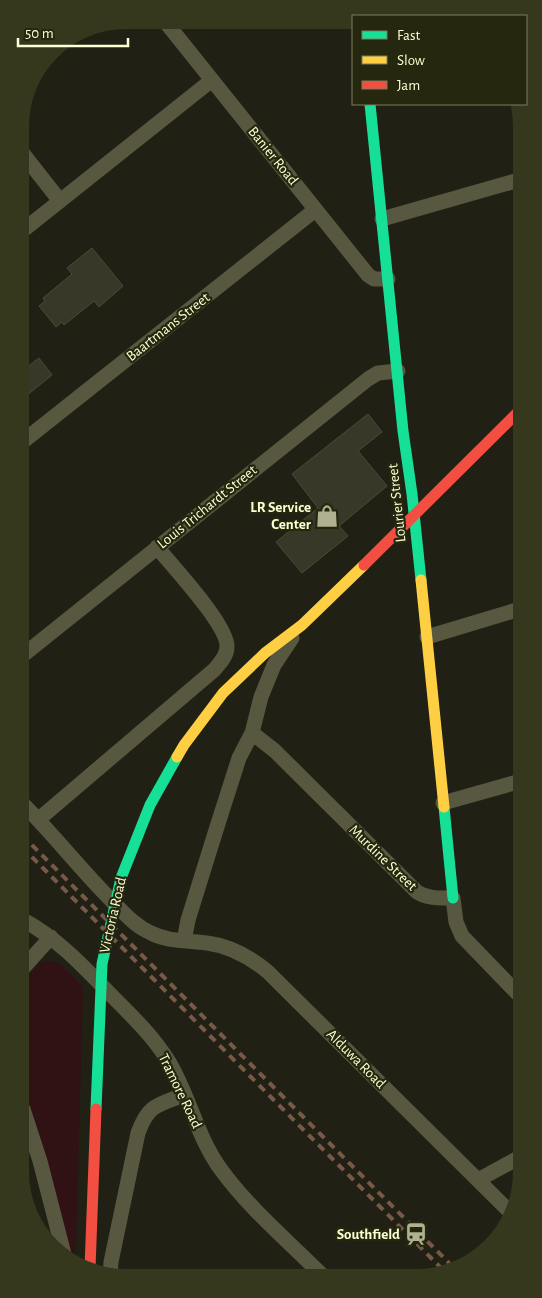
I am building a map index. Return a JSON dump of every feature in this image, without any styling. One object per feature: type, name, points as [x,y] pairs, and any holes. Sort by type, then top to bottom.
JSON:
[{"type":"street","name":"Banier Road","points":[[172,29],[371,278],[378,280],[388,279]]},
{"type":"street","points":[[29,226],[212,80]]},
{"type":"street","name":"Lourier Street","points":[[370,105],[453,898]]},
{"type":"street","points":[[29,161],[60,201]]},
{"type":"street","points":[[382,219],[513,182]]},
{"type":"street","name":"Baartmans Street","points":[[29,437],[315,210]]},
{"type":"street","name":"Louis Trichardt Street","points":[[29,650],[375,374],[398,371]]},
{"type":"street","name":"Victoria Road","points":[[90,1262],[102,964],[121,878],[150,805],[184,745],[230,687],[266,653],[302,625],[414,517],[513,417]]},
{"type":"street","points":[[38,819],[214,670],[225,656],[228,648],[226,639],[216,621],[157,547]]},
{"type":"street","points":[[427,637],[513,611]]},
{"type":"street","name":"Victoria Road","points":[[184,941],[188,920],[239,758],[252,733],[260,697],[274,665],[302,625]]},
{"type":"street","name":"Murdine Street","points":[[252,733],[275,751],[417,892],[433,898],[453,898]]},
{"type":"street","points":[[443,804],[513,783]]},
{"type":"street","name":"Alduwa Road","points":[[29,810],[67,854],[133,922],[152,934],[165,938],[219,944],[244,954],[258,964],[506,1208]]},
{"type":"street","points":[[453,898],[456,922],[462,936],[513,989]]},
{"type":"street","name":"Tramore Road","points":[[29,924],[51,937],[130,1013],[152,1037],[169,1062],[202,1136],[221,1171],[239,1193],[316,1269]]},
{"type":"street","points":[[29,961],[51,937]]},
{"type":"street","points":[[111,1268],[138,1134],[143,1121],[146,1114],[153,1108],[184,1095]]},
{"type":"street","points":[[29,1139],[61,1244]]},
{"type":"street","points":[[478,1180],[513,1161]]},
{"type":"shaded area","points":[[47,961],[60,963],[83,987],[76,1253],[74,1254],[69,1249],[46,1157],[29,1106],[29,975],[40,963]]},
{"type":"building","points":[[92,248],[123,286],[99,307],[94,301],[64,325],[62,322],[56,327],[39,306],[45,301],[43,298],[72,274],[67,268]]},
{"type":"building","points":[[39,358],[52,375],[29,394],[29,366]]},
{"type":"building","points":[[368,414],[382,432],[358,451],[387,486],[339,526],[348,536],[302,573],[276,542],[318,508],[292,474]]},
{"type":"railway","points":[[29,842],[449,1263]]},
{"type":"railway","points":[[29,854],[439,1266]]},
{"type":"traffic: fast","points":[[370,105],[403,431],[421,580]]},
{"type":"traffic: fast","points":[[96,1109],[102,964],[121,878],[150,805],[177,757]]},
{"type":"traffic: fast","points":[[444,807],[453,898]]},
{"type":"traffic: slow","points":[[177,757],[223,693],[265,653],[302,625],[364,565]]},
{"type":"traffic: slow","points":[[421,580],[444,807]]},
{"type":"traffic: jam","points":[[364,565],[513,417]]},
{"type":"traffic: jam","points":[[90,1262],[96,1109]]},
{"type":"place","name":"LR Service Center","points":[[327,516]]},
{"type":"place","name":"Southfield","points":[[416,1234]]}]
